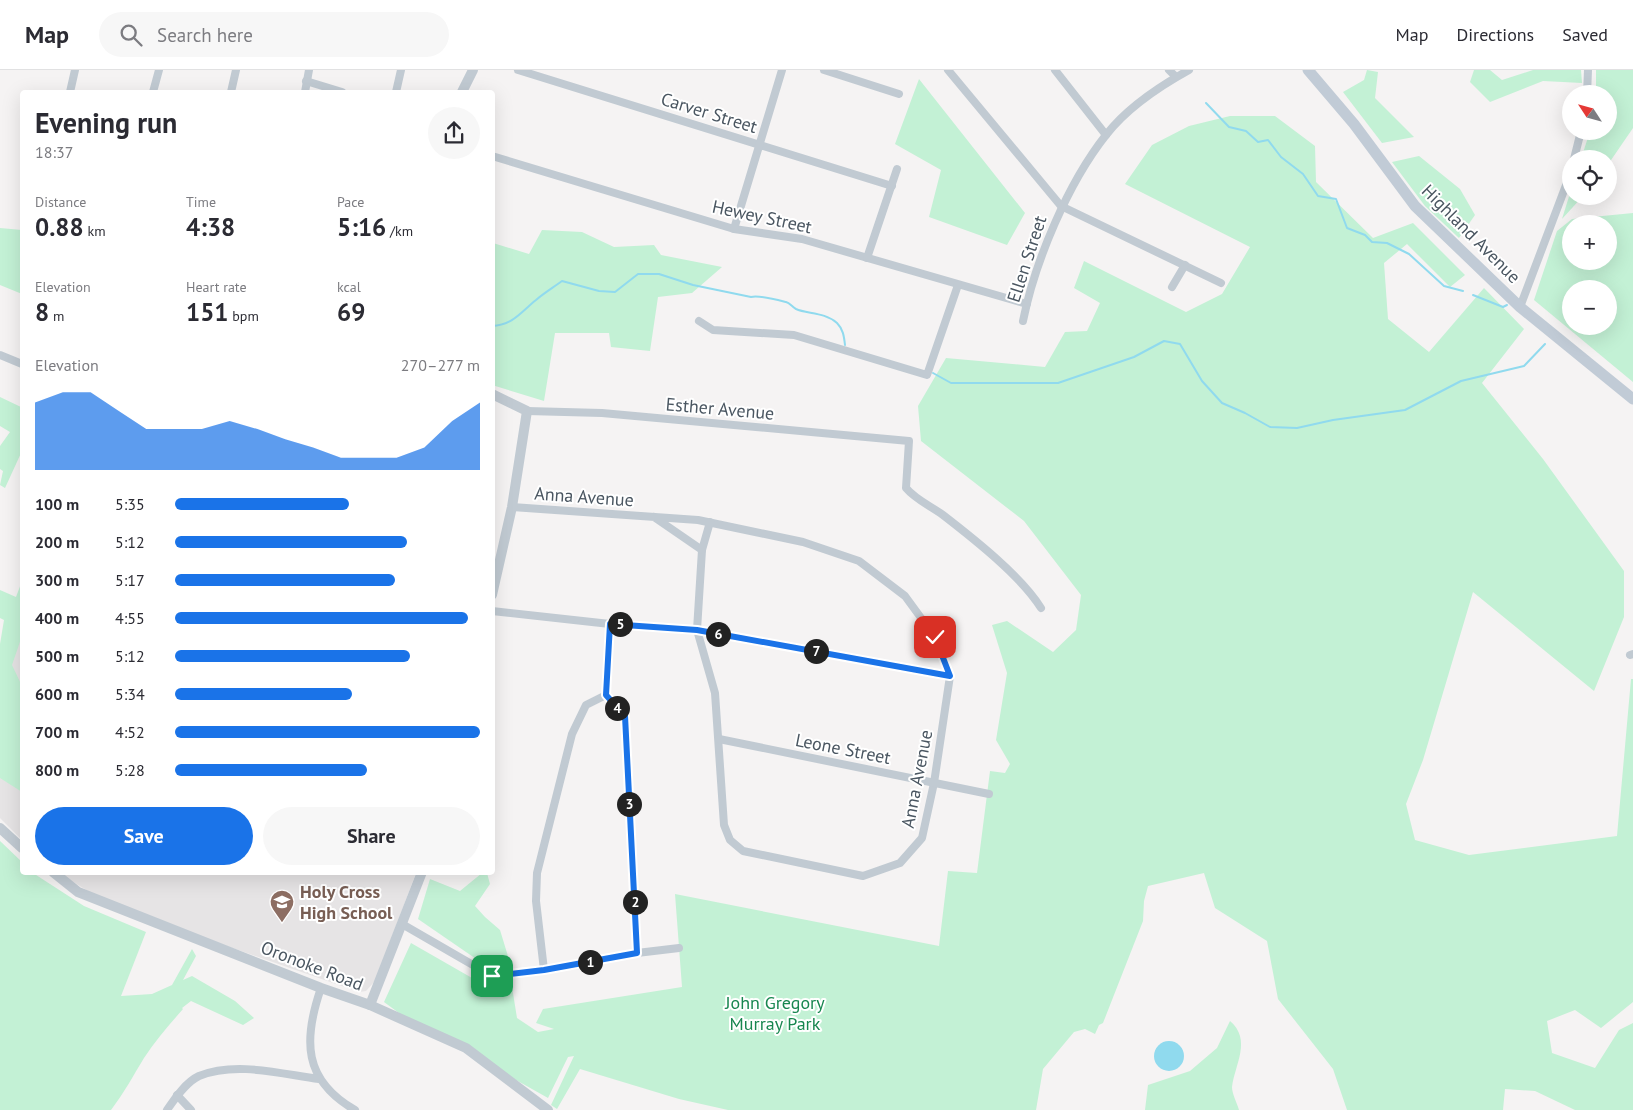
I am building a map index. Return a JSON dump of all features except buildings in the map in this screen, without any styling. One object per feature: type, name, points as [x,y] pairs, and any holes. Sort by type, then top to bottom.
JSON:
[{"type":"main road","name":"Highland Avenue","points":[[1308,70],[1354,124],[1415,206],[1520,307],[1633,399]]},
{"type":"street","points":[[70,90],[75,70]]},
{"type":"street","points":[[153,90],[158,70]]},
{"type":"street","points":[[231,90],[236,70]]},
{"type":"street","points":[[305,90],[309,70]]},
{"type":"street","points":[[396,90],[401,70]]},
{"type":"street","points":[[463,90],[473,70]]},
{"type":"street","name":"Carver Street","points":[[518,70],[892,186]]},
{"type":"street","points":[[734,229],[782,70]]},
{"type":"street","points":[[824,70],[899,94]]},
{"type":"street","points":[[948,70],[1061,206],[1221,282]]},
{"type":"street","points":[[1055,70],[1106,135]]},
{"type":"street","points":[[1169,70],[1176,77]]},
{"type":"street","name":"Ellen Street","points":[[1023,321],[1027,304],[1061,206],[1106,135],[1132,108],[1176,77],[1190,70]]},
{"type":"street","points":[[1587,85],[1588,70]]},
{"type":"street","points":[[306,82],[335,90]]},
{"type":"street","name":"Hewey Street","points":[[495,157],[734,229],[802,239],[958,286],[1027,304]]},
{"type":"street","points":[[867,258],[897,169]]},
{"type":"street","points":[[1520,307],[1562,196]]},
{"type":"street","points":[[1172,287],[1185,266]]},
{"type":"street","points":[[699,321],[713,330],[794,335],[927,375],[958,286]]},
{"type":"street","points":[[0,355],[20,363]]},
{"type":"street","points":[[495,395],[527,411],[512,506],[495,582]]},
{"type":"street","name":"Esther Avenue","points":[[527,411],[602,413],[909,441],[905,486],[913,496],[956,526],[1025,586],[1041,608]]},
{"type":"street","name":"Anna Avenue","points":[[512,506],[710,522],[803,542],[859,561],[905,596],[935,637],[950,676],[934,783],[922,838],[900,863],[863,876],[743,851],[730,840],[724,825],[720,739],[715,693],[697,630],[702,550],[710,522]]},
{"type":"street","name":"Anna Avenue","points":[[654,517],[702,550]]},
{"type":"street","points":[[495,611],[610,624],[697,630],[950,676]]},
{"type":"street","points":[[610,624],[606,695],[625,716],[637,953]]},
{"type":"street","points":[[544,970],[536,901],[537,873],[572,734],[586,704],[606,695]]},
{"type":"street","name":"Leone Street","points":[[720,739],[989,794]]},
{"type":"street","points":[[0,828],[20,846]]},
{"type":"street","name":"Oronoke Road","points":[[57,875],[78,892],[321,988],[370,1005],[466,1048],[548,1110]]},
{"type":"street","points":[[370,1005],[421,875]]},
{"type":"street","points":[[402,924],[492,976],[544,970],[637,953],[679,948]]},
{"type":"street","points":[[321,988],[311,1017],[310,1054],[319,1079],[336,1099],[355,1110]]},
{"type":"street","points":[[167,1110],[177,1095],[198,1076],[231,1068],[319,1079]]},
{"type":"street","points":[[177,1095],[191,1110]]},
{"type":"shaded area","points":[[20,624],[20,838],[0,818],[0,676]]},
{"type":"shaded area","name":"Holy Cross High School","points":[[62,875],[415,875],[375,981],[366,991],[359,992],[221,944],[91,893]]},
{"type":"green space","points":[[1367,70],[1378,72],[1375,98],[1414,137],[1382,143],[1343,92],[1364,80]]},
{"type":"green space","points":[[1474,70],[1490,70],[1502,80],[1533,70],[1581,70],[1582,83],[1543,81],[1490,102],[1470,82]]},
{"type":"green space","points":[[1596,70],[1633,70],[1633,128],[1617,151],[1584,150],[1587,140],[1618,140],[1618,85],[1596,85]]},
{"type":"green space","points":[[919,79],[1025,213],[1007,245],[929,217],[941,170],[895,144]]},
{"type":"green space","name":"John Gregory Murray Park","points":[[1230,116],[1275,116],[1315,146],[1316,182],[1373,238],[1413,223],[1465,275],[1450,287],[1407,244],[1384,263],[1388,319],[1429,352],[1484,288],[1524,329],[1482,383],[1543,459],[1624,571],[1624,617],[1594,691],[1473,592],[1423,760],[1406,804],[1415,840],[1469,855],[1617,836],[1631,679],[1633,679],[1633,1002],[1601,1028],[1575,1010],[1547,1021],[1552,1053],[1595,1068],[1619,1030],[1633,1023],[1633,1110],[1575,1110],[1535,1091],[1505,1089],[1503,1110],[1347,1110],[1333,1069],[1278,999],[1267,941],[1215,908],[1204,873],[1148,886],[1144,901],[1143,921],[1103,1023],[1099,1025],[1095,1034],[1085,1029],[1074,1032],[1043,1069],[1036,1110],[728,1110],[679,1099],[580,1069],[557,1109],[551,1105],[574,1056],[568,1057],[548,1098],[403,1016],[384,1002],[411,943],[486,986],[512,987],[517,1018],[538,1032],[554,1029],[536,1023],[543,1009],[682,987],[675,894],[939,946],[948,871],[977,873],[990,771],[1005,773],[1010,764],[996,740],[1007,673],[992,625],[1007,621],[1053,652],[1076,630],[1081,595],[1024,521],[921,441],[918,406],[946,358],[1045,367],[1065,332],[1087,331],[1100,303],[1074,288],[1084,261],[1186,312],[1222,294],[1250,247],[1125,184],[1152,145],[1189,126]]},
{"type":"green space","points":[[1419,156],[1460,189],[1475,215],[1459,238],[1425,206],[1392,162]]},
{"type":"green space","points":[[1566,205],[1575,205],[1566,215],[1563,215]]},
{"type":"green space","points":[[1633,213],[1633,382],[1576,335],[1617,335],[1617,280],[1562,280],[1562,323],[1534,300],[1557,231],[1562,227],[1562,270],[1617,270],[1617,215],[1613,215]]},
{"type":"green space","points":[[0,228],[20,230],[20,293],[0,285]]},
{"type":"green space","points":[[542,230],[582,232],[614,247],[654,245],[661,255],[722,267],[692,293],[658,297],[650,351],[611,347],[609,333],[555,333],[544,401],[495,386],[495,244],[529,254]]},
{"type":"green space","points":[[0,397],[20,407],[20,455],[5,488],[0,485],[3,471],[0,469],[0,446],[10,432],[0,426]]},
{"type":"green space","points":[[20,586],[20,642],[12,665],[20,682],[20,791],[0,778],[0,644],[4,620],[0,618],[0,590],[16,597]]},
{"type":"green space","points":[[0,841],[20,860],[20,875],[36,875],[84,906],[146,932],[121,996],[152,994],[172,985],[192,949],[196,956],[183,980],[192,976],[235,1001],[254,1018],[243,1025],[191,1001],[182,1008],[153,1045],[111,1110],[0,1110]]},
{"type":"green space","points":[[480,875],[488,875],[490,884],[475,906],[500,930],[511,966],[482,963],[418,919],[430,879],[460,891]]},
{"type":"green space","points":[[1230,1021],[1237,1028],[1241,1044],[1232,1087],[1239,1110],[1145,1110],[1148,1085],[1190,1071],[1217,1048]]},
{"type":"water","points":[[1169,1041],[1180,1045],[1184,1056],[1180,1067],[1169,1071],[1158,1067],[1154,1056],[1158,1045]]},
{"type":"waterway","points":[[1206,103],[1229,127],[1246,131],[1258,142],[1268,140],[1281,157],[1303,174],[1318,196],[1336,199],[1347,228],[1365,235],[1372,242],[1387,243],[1409,254],[1444,286],[1463,291]]},
{"type":"waterway","points":[[495,326],[511,320],[562,281],[599,291],[615,292],[638,274],[659,274],[693,285],[786,302],[800,311],[822,315],[832,319],[841,328],[845,345]]},
{"type":"waterway","points":[[1473,295],[1503,307],[1507,305]]},
{"type":"waterway","points":[[933,373],[951,383],[1058,383],[1134,357],[1164,341],[1180,344],[1202,381],[1222,403],[1270,427],[1297,428],[1333,420],[1405,410],[1461,381],[1524,366],[1545,344]]},
{"type":"place","name":"Holy Cross High School","points":[[282,923]]},
{"type":"route","points":[[492,976],[544,970],[637,953],[625,716],[606,695],[610,624],[697,630],[950,676],[935,637]]}]
